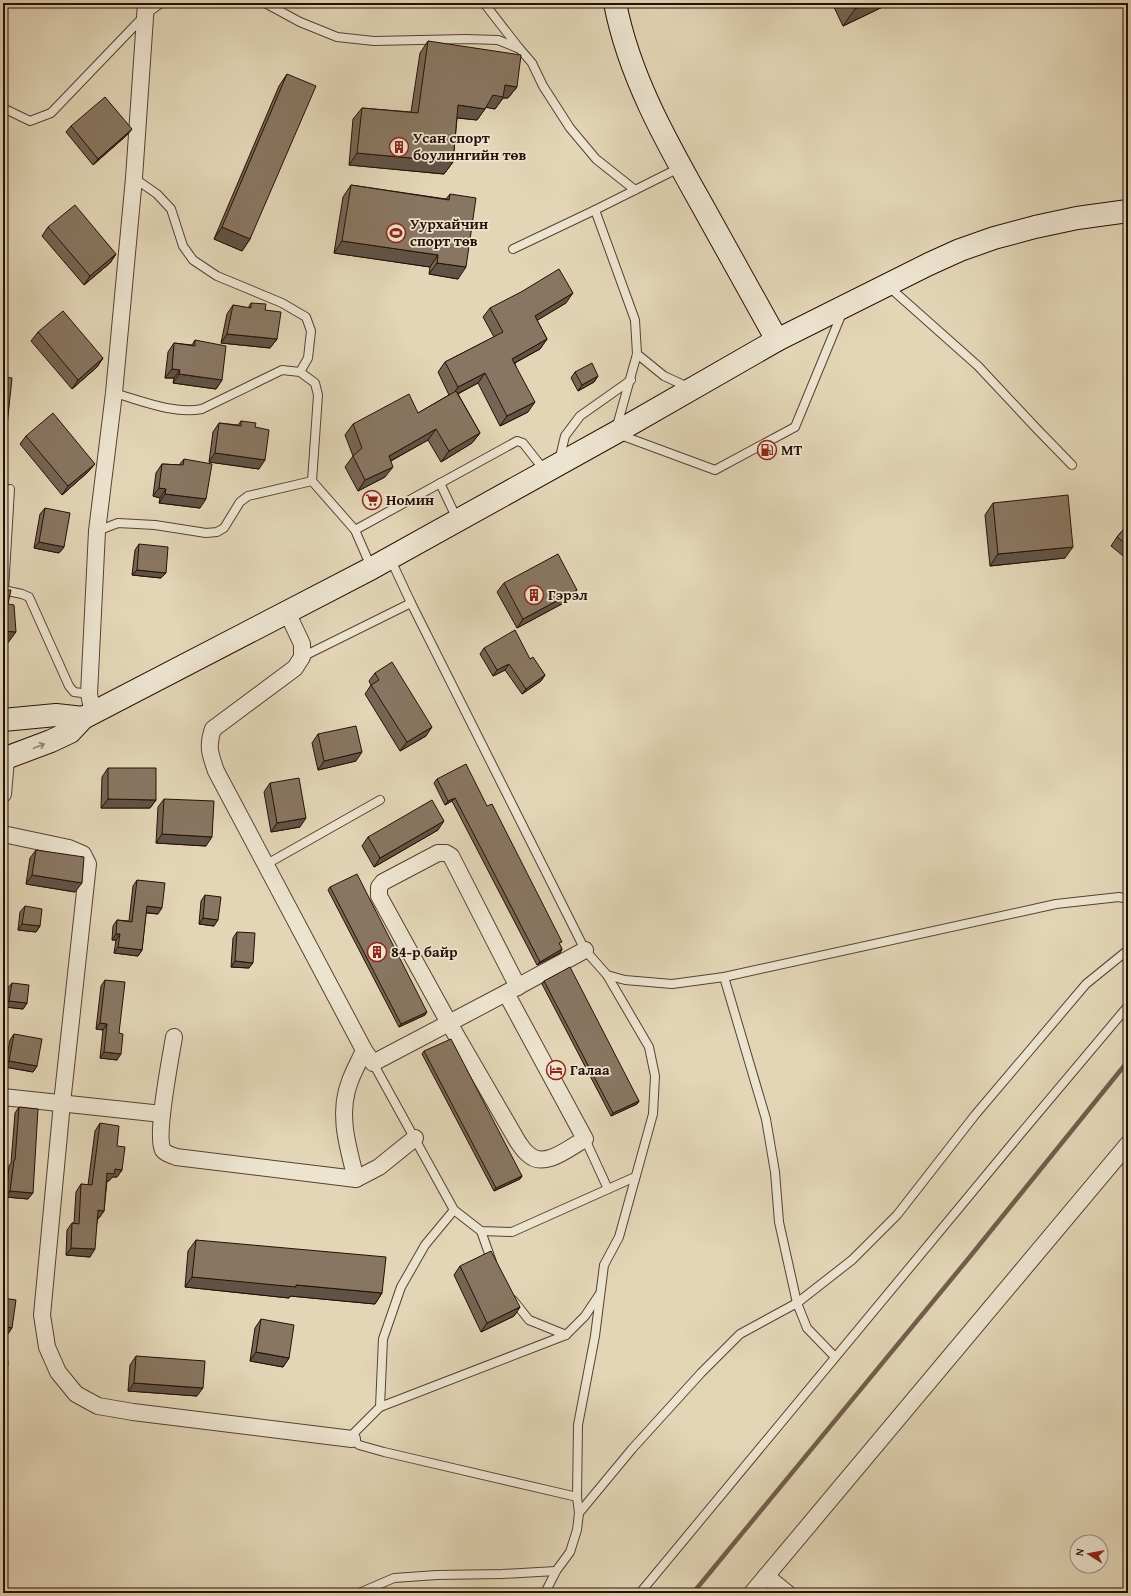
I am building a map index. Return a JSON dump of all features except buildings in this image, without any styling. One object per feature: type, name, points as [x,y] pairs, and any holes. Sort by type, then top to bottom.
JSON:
[{"type":"main road","points":[[615,3],[625,45],[636,76],[648,102],[680,167],[777,340]]},
{"type":"main road","points":[[3,720],[56,716],[88,708],[288,612],[381,563],[457,519],[615,433],[777,340],[887,284],[960,250],[994,238],[1042,225],[1128,211]]},
{"type":"main road","points":[[4,759],[70,732],[88,708]]},
{"type":"street","points":[[88,708],[97,531],[114,393],[134,178],[146,8]]},
{"type":"street","points":[[288,612],[302,644],[302,657],[295,668],[213,730],[209,741],[211,755],[216,771],[265,865],[369,1056]]},
{"type":"street","points":[[3,794],[4,759]]},
{"type":"street","points":[[3,834],[69,848],[83,854],[87,859],[88,864],[62,1103],[42,1315],[47,1347],[58,1372],[76,1394],[98,1406],[126,1411],[352,1440]]},
{"type":"street","points":[[438,853],[446,853],[452,856],[512,990],[585,1139],[551,1158],[539,1160],[528,1155],[518,1142],[449,1023],[378,892],[379,887],[383,882],[438,853]]},
{"type":"street","points":[[356,1179],[344,1130],[344,1103],[349,1082],[369,1056],[449,1023],[585,950]]},
{"type":"street","points":[[174,1037],[162,1114],[160,1139],[163,1149],[168,1154],[176,1157],[356,1179],[379,1167],[415,1138]]},
{"type":"street","points":[[3,1097],[162,1114]]},
{"type":"street","points":[[752,1593],[1128,1144]]},
{"type":"street","points":[[766,1576],[787,1593]]},
{"type":"lane","points":[[3,108],[30,121],[51,113],[146,8],[161,3]]},
{"type":"lane","points":[[265,3],[300,22],[338,37],[374,41],[466,39],[498,40],[520,49]]},
{"type":"lane","points":[[484,3],[532,63],[543,86],[570,128],[596,159],[635,190]]},
{"type":"lane","points":[[513,249],[680,167]]},
{"type":"lane","points":[[134,178],[157,194],[171,209],[183,246],[192,260],[217,276],[282,303],[306,317],[311,331],[308,358],[300,372]]},
{"type":"lane","points":[[595,210],[635,320],[637,354],[615,433],[716,470],[795,427],[844,306]]},
{"type":"lane","points":[[887,284],[978,366],[1072,465]]},
{"type":"lane","points":[[637,354],[664,376],[692,389]]},
{"type":"lane","points":[[114,393],[182,412],[202,409],[282,370],[300,372],[315,383],[318,395],[312,481],[355,530],[411,603],[585,950],[607,975],[649,1047],[655,1076],[653,1114],[619,1237],[604,1264],[595,1336],[578,1425],[577,1497],[579,1513],[577,1530],[570,1552],[556,1570],[545,1593]]},
{"type":"lane","points":[[355,530],[517,441],[523,443],[552,468],[565,436],[580,416],[631,380]]},
{"type":"lane","points":[[97,531],[118,523],[155,525],[206,533],[217,532],[224,528],[240,502],[248,496],[312,481]]},
{"type":"lane","points":[[440,483],[457,519]]},
{"type":"lane","points":[[10,489],[3,590],[22,594],[29,598],[69,686],[88,708]]},
{"type":"lane","points":[[302,657],[411,603]]},
{"type":"lane","points":[[265,865],[380,800]]},
{"type":"lane","points":[[607,975],[625,980],[672,984],[724,977],[1056,904],[1119,897],[1128,899]]},
{"type":"lane","points":[[579,1513],[637,1443],[701,1373],[740,1334],[797,1304],[852,1260],[897,1215],[975,1115],[1086,984],[1128,950]]},
{"type":"lane","points":[[724,977],[766,1119],[775,1172],[779,1222],[797,1304],[807,1328],[835,1357]]},
{"type":"lane","points":[[640,1593],[1128,1006]]},
{"type":"lane","points":[[369,1056],[454,1210],[481,1231],[496,1270]]},
{"type":"lane","points":[[585,1139],[608,1189]]},
{"type":"lane","points":[[481,1231],[512,1232],[635,1177]]},
{"type":"lane","points":[[380,1407],[383,1339],[401,1287],[425,1245],[454,1210]]},
{"type":"lane","points":[[508,1291],[511,1298],[530,1320],[566,1335]]},
{"type":"lane","points":[[577,1497],[384,1452],[360,1445],[352,1440],[353,1434],[380,1407],[566,1335],[585,1316],[600,1293]]},
{"type":"lane","points":[[358,1593],[394,1578],[437,1574],[502,1574],[556,1570]]},
{"type":"waterway","points":[[693,1593],[968,1259],[1128,1061]]},
{"type":"place","name":"Усан спорт боулингийн төв","points":[[399,147]]},
{"type":"place","name":"Уурхайчин спорт төв","points":[[396,233]]},
{"type":"place","name":"МТ","points":[[767,450]]},
{"type":"place","name":"Номин","points":[[372,500]]},
{"type":"place","name":"Гэрэл","points":[[534,595]]},
{"type":"place","name":"84-р байр","points":[[377,952]]},
{"type":"place","name":"Галаа","points":[[556,1070]]}]
